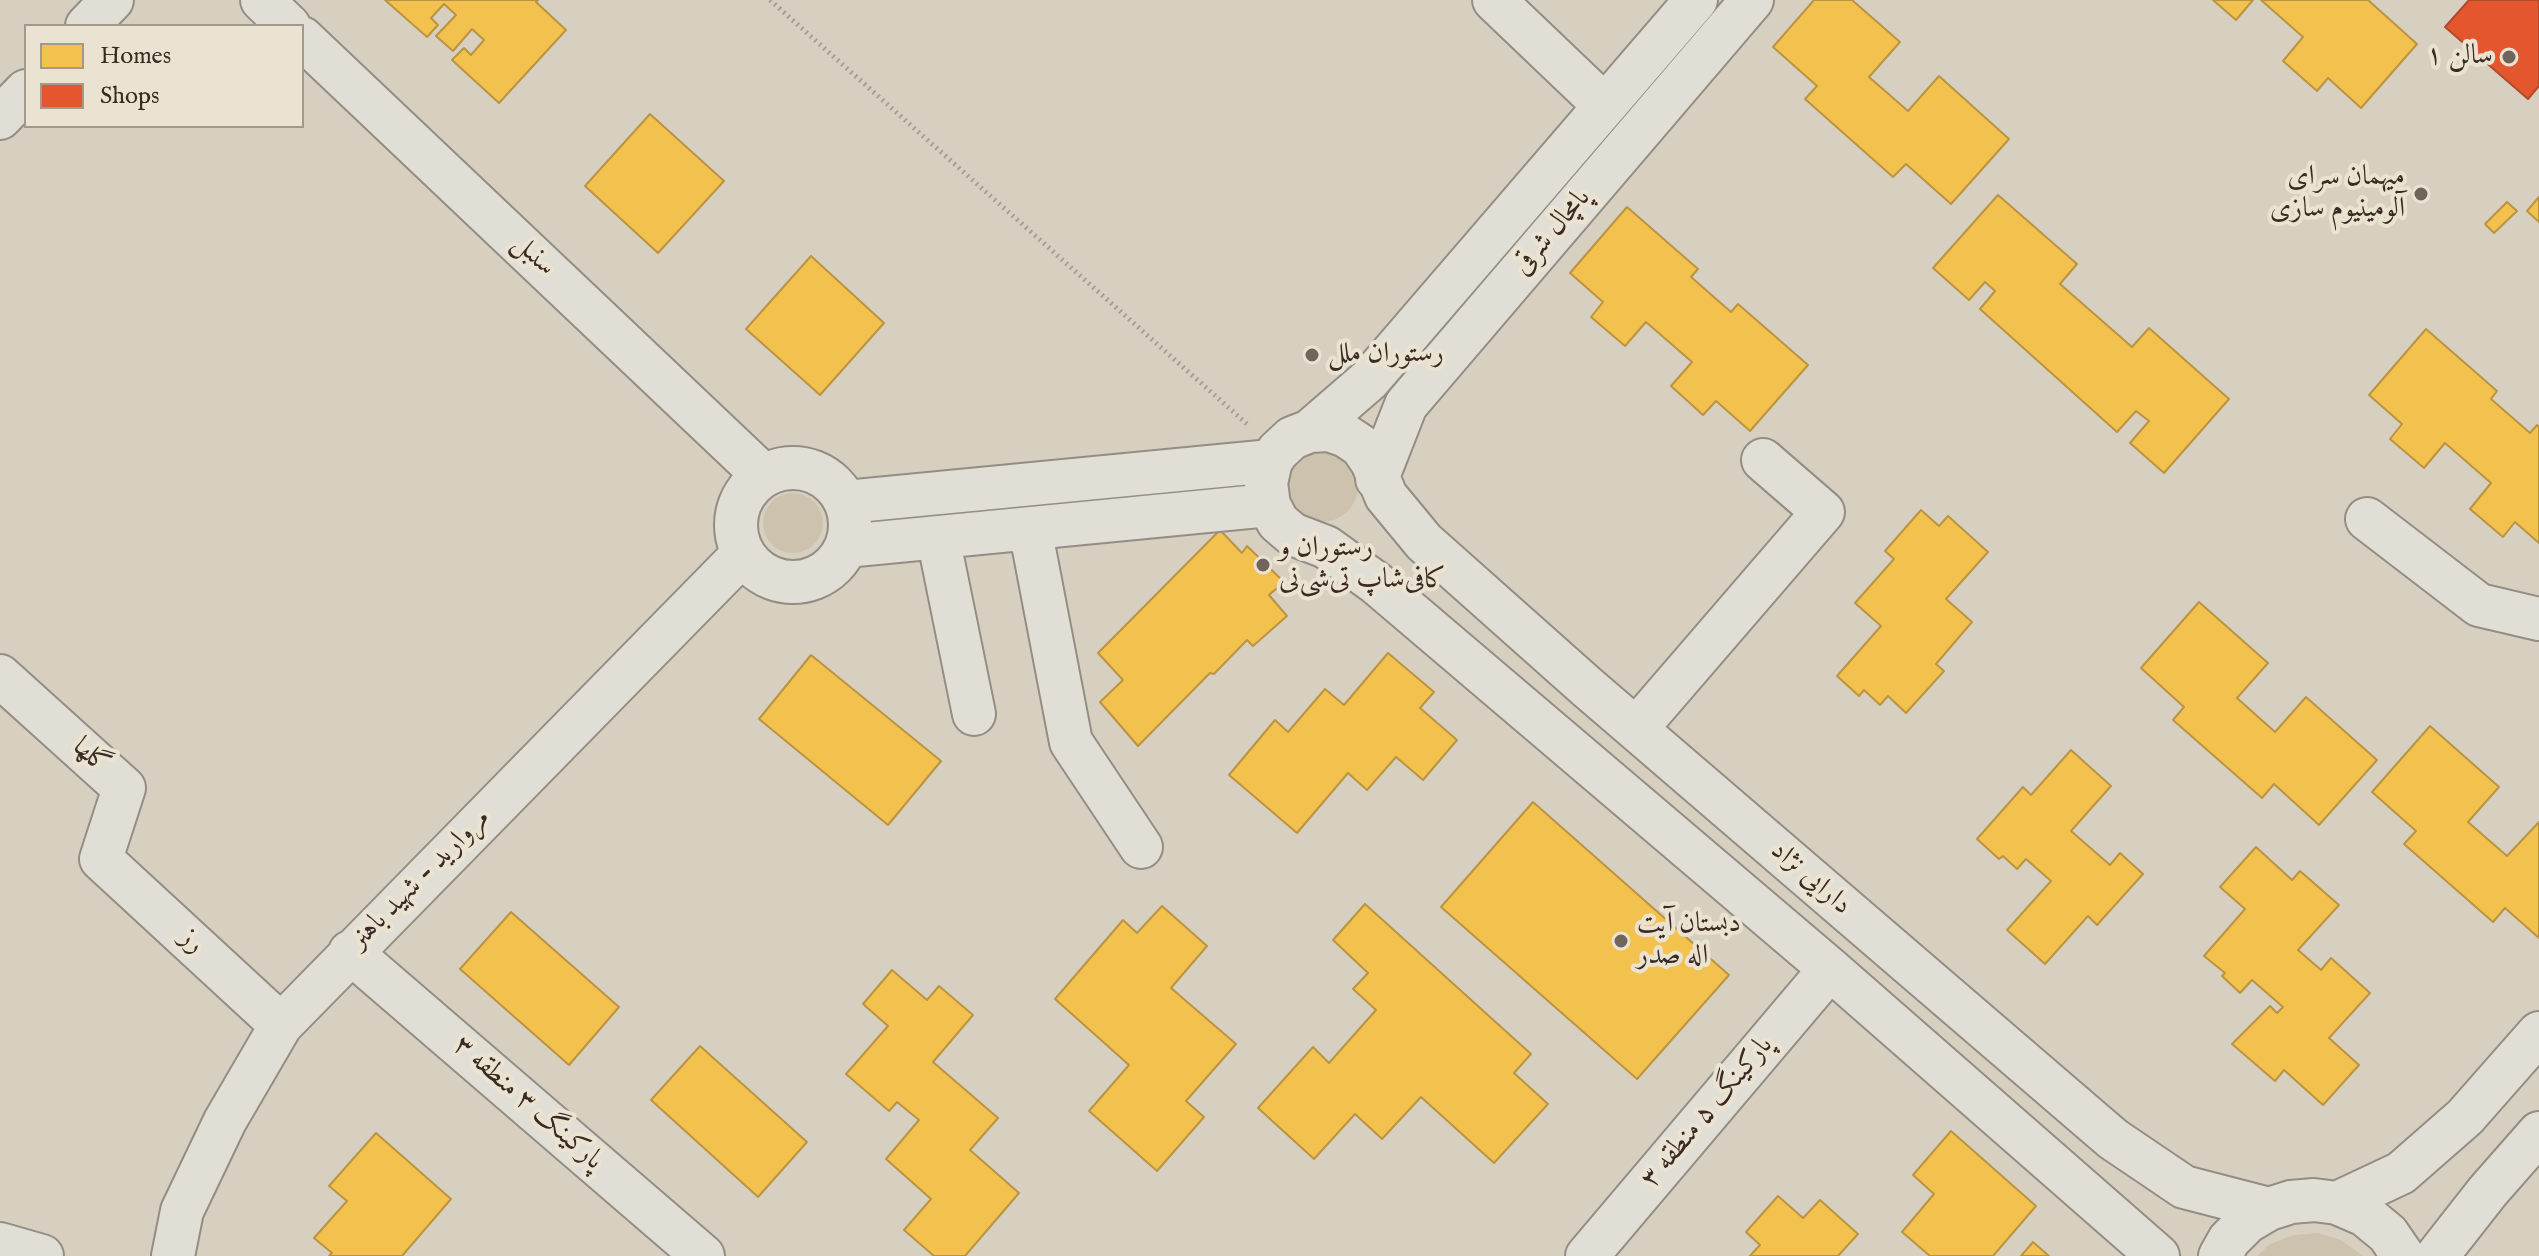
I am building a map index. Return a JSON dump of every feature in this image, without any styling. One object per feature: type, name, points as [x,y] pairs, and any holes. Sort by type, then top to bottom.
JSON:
[{"type":"street","points":[[89,24],[112,0]]},
{"type":"street","points":[[262,0],[287,24]]},
{"type":"street","points":[[1494,0],[1605,106]]},
{"type":"street","name":"پامچال شرقی","points":[[1286,448],[1369,380],[1696,0]]},
{"type":"street","name":"پامچال شرقی","points":[[1382,488],[1406,405],[1752,0]]},
{"type":"street","name":"سنبل","points":[[304,40],[763,475]]},
{"type":"street","points":[[0,118],[24,93]]},
{"type":"street","name":"دارایی نژاد","points":[[846,502],[1286,448],[1329,430],[1346,436],[1361,446],[1372,462],[1382,488],[1424,542],[1636,729],[2113,1139],[2184,1187],[2269,1209]]},
{"type":"street","points":[[846,546],[1269,505],[1266,483],[1286,448]]},
{"type":"street","points":[[1636,729],[1823,512],[1763,460]]},
{"type":"street","points":[[801,467],[820,473],[835,486],[846,502],[850,531],[846,546],[837,562],[823,574],[806,581],[788,582],[770,577],[755,568],[743,554],[735,519],[739,502],[749,486],[763,475],[781,468],[801,467]]},
{"type":"street","name":"دارایی نژاد","points":[[1269,505],[1278,522],[1292,534],[1326,547],[1376,583],[1830,969],[2158,1256]]},
{"type":"street","points":[[2367,519],[2479,605],[2539,619]]},
{"type":"street","points":[[1030,528],[1071,742],[1141,847]]},
{"type":"street","points":[[938,537],[974,714]]},
{"type":"street","name":"مروارید - شهید باهنر","points":[[173,1256],[182,1211],[225,1121],[281,1025],[743,554]]},
{"type":"street","name":"گلها","points":[[0,676],[124,788],[101,859]]},
{"type":"street","name":"رز","points":[[101,859],[281,1025]]},
{"type":"street","name":"پارکینگ ۳ منطقه ۳","points":[[350,952],[703,1256]]},
{"type":"street","name":"پارکینگ ۵ منطقه ۳","points":[[1587,1256],[1830,969]]},
{"type":"street","points":[[2337,1203],[2401,1173],[2465,1117],[2539,1033]]},
{"type":"street","points":[[2437,1256],[2539,1133]]},
{"type":"street","points":[[2220,1256],[2229,1240],[2247,1222],[2269,1209],[2291,1202],[2314,1200],[2337,1203],[2365,1215],[2388,1234],[2403,1256]]},
{"type":"street","points":[[0,1244],[42,1256]]},
{"type":"path","points":[[770,0],[1286,448]]},
{"type":"shaded area","points":[[1322,450],[1342,456],[1352,466],[1358,486],[1352,506],[1342,516],[1322,522],[1302,516],[1292,506],[1286,486],[1292,466],[1302,456]]},
{"type":"shaded area","points":[[793,493],[804,495],[814,502],[821,512],[821,534],[814,544],[804,551],[793,553],[782,551],[772,544],[765,534],[763,523],[765,512],[772,502],[782,495]]},
{"type":"shaded area","points":[[2318,1233],[2341,1240],[2363,1256],[2257,1256],[2270,1244],[2294,1235]]},
{"type":"building: Homes","points":[[385,0],[538,0],[536,2],[566,30],[499,103],[452,60],[464,48],[471,55],[484,40],[472,29],[453,51],[436,36],[456,15],[444,4],[431,18],[438,25],[427,37]]},
{"type":"building: Homes","points":[[1814,0],[1852,0],[1900,42],[1869,77],[1908,111],[1939,76],[2009,139],[1951,204],[1906,164],[1893,177],[1805,99],[1817,86],[1773,47]]},
{"type":"building: Homes","points":[[2213,0],[2253,0],[2236,20]]},
{"type":"building: Homes","points":[[2261,0],[2368,0],[2417,44],[2361,108],[2328,78],[2317,91],[2283,61],[2303,37]]},
{"type":"building: Homes","points":[[650,114],[724,181],[658,253],[585,186]]},
{"type":"building: Homes","points":[[1998,195],[2077,264],[2060,284],[2132,347],[2149,328],[2229,399],[2164,473],[2130,443],[2149,421],[2136,411],[2117,432],[1980,309],[1995,291],[1985,282],[1969,300],[1933,268]]},
{"type":"building: Homes","points":[[2539,197],[2539,222],[2527,211]]},
{"type":"building: Homes","points":[[2507,202],[2517,211],[2494,233],[2485,224]]},
{"type":"building: Homes","points":[[1627,207],[1698,269],[1691,277],[1731,312],[1738,304],[1808,365],[1750,431],[1716,401],[1703,415],[1671,386],[1692,362],[1646,322],[1625,346],[1591,317],[1603,302],[1570,273]]},
{"type":"building: Homes","points":[[811,256],[884,323],[820,395],[746,329]]},
{"type":"building: Homes","points":[[2426,329],[2497,391],[2491,399],[2530,433],[2537,425],[2539,427],[2539,543],[2515,522],[2503,537],[2470,509],[2491,483],[2445,443],[2424,468],[2390,439],[2402,424],[2369,395]]},
{"type":"building: Homes","points":[[1921,510],[1939,526],[1948,516],[1988,552],[1946,599],[1972,622],[1936,664],[1944,671],[1906,713],[1888,696],[1880,705],[1864,690],[1859,696],[1837,676],[1881,626],[1855,603],[1894,559],[1885,551]]},
{"type":"building: Homes","points":[[1220,530],[1242,553],[1247,546],[1284,582],[1269,595],[1287,616],[1253,646],[1247,640],[1138,746],[1100,702],[1123,680],[1098,653]]},
{"type":"building: Homes","points":[[2199,602],[2268,663],[2237,698],[2275,732],[2306,697],[2377,760],[2319,825],[2274,784],[2262,798],[2173,720],[2184,707],[2141,668]]},
{"type":"building: Homes","points":[[1388,653],[1434,692],[1420,708],[1457,740],[1423,780],[1396,757],[1367,790],[1348,773],[1297,833],[1229,775],[1275,720],[1288,732],[1325,689],[1344,705]]},
{"type":"building: Homes","points":[[811,655],[941,761],[888,825],[759,719]]},
{"type":"building: Homes","points":[[2430,726],[2499,787],[2468,822],[2507,856],[2539,822],[2539,938],[2505,908],[2493,922],[2404,844],[2416,831],[2372,792]]},
{"type":"building: Homes","points":[[2071,750],[2111,786],[2071,831],[2110,865],[2120,853],[2143,874],[2097,925],[2088,916],[2045,964],[2007,930],[2051,881],[2026,859],[2017,869],[2003,856],[1999,859],[1977,839],[2023,787],[2031,795]]},
{"type":"building: Homes","points":[[1533,802],[1729,975],[1637,1079],[1441,907]]},
{"type":"building: Homes","points":[[2256,847],[2292,880],[2300,871],[2339,905],[2298,950],[2321,970],[2331,958],[2370,993],[2329,1038],[2359,1065],[2323,1105],[2284,1070],[2275,1081],[2232,1044],[2270,1006],[2277,1013],[2283,1007],[2252,980],[2240,993],[2222,976],[2225,973],[2204,956],[2245,909],[2220,887]]},
{"type":"building: Homes","points":[[1365,904],[1531,1054],[1514,1073],[1548,1104],[1494,1163],[1421,1097],[1382,1139],[1355,1114],[1314,1159],[1258,1108],[1313,1047],[1329,1063],[1376,1010],[1353,989],[1368,973],[1333,940]]},
{"type":"building: Homes","points":[[1162,906],[1207,946],[1171,988],[1236,1044],[1186,1101],[1204,1117],[1157,1171],[1089,1111],[1129,1065],[1055,999],[1123,920],[1137,933]]},
{"type":"building: Homes","points":[[511,912],[619,1007],[569,1065],[460,969]]},
{"type":"building: Homes","points":[[892,970],[927,1000],[939,986],[973,1015],[933,1062],[998,1118],[970,1150],[1019,1193],[965,1256],[934,1256],[904,1230],[931,1199],[886,1159],[919,1120],[897,1102],[889,1111],[846,1074],[888,1026],[863,1004]]},
{"type":"building: Homes","points":[[700,1046],[807,1142],[758,1197],[651,1100]]},
{"type":"building: Homes","points":[[1951,1131],[2036,1206],[1993,1256],[1930,1256],[1902,1232],[1934,1194],[1913,1175]]},
{"type":"building: Homes","points":[[376,1133],[451,1199],[402,1256],[329,1256],[332,1253],[314,1238],[347,1201],[329,1186]]},
{"type":"building: Homes","points":[[1778,1196],[1803,1218],[1820,1200],[1858,1234],[1838,1256],[1750,1256],[1760,1245],[1746,1232]]},
{"type":"building: Homes","points":[[2033,1242],[2049,1256],[2021,1256]]},
{"type":"building: Shops","name":"سالن ۱","points":[[2469,0],[2539,0],[2539,86],[2528,99],[2445,27]]},
{"type":"place","name":"سالن ۱","points":[[2509,57]]},
{"type":"place","name":"میهمان سرای آلومینیوم سازی","points":[[2421,194]]},
{"type":"place","name":"رستوران ملل","points":[[1312,355]]},
{"type":"place","name":"رستوران و کافی‌شاپ تی‌شی‌نی","points":[[1263,565]]},
{"type":"place","name":"دبستان آیت اله صدر","points":[[1621,941]]}]
